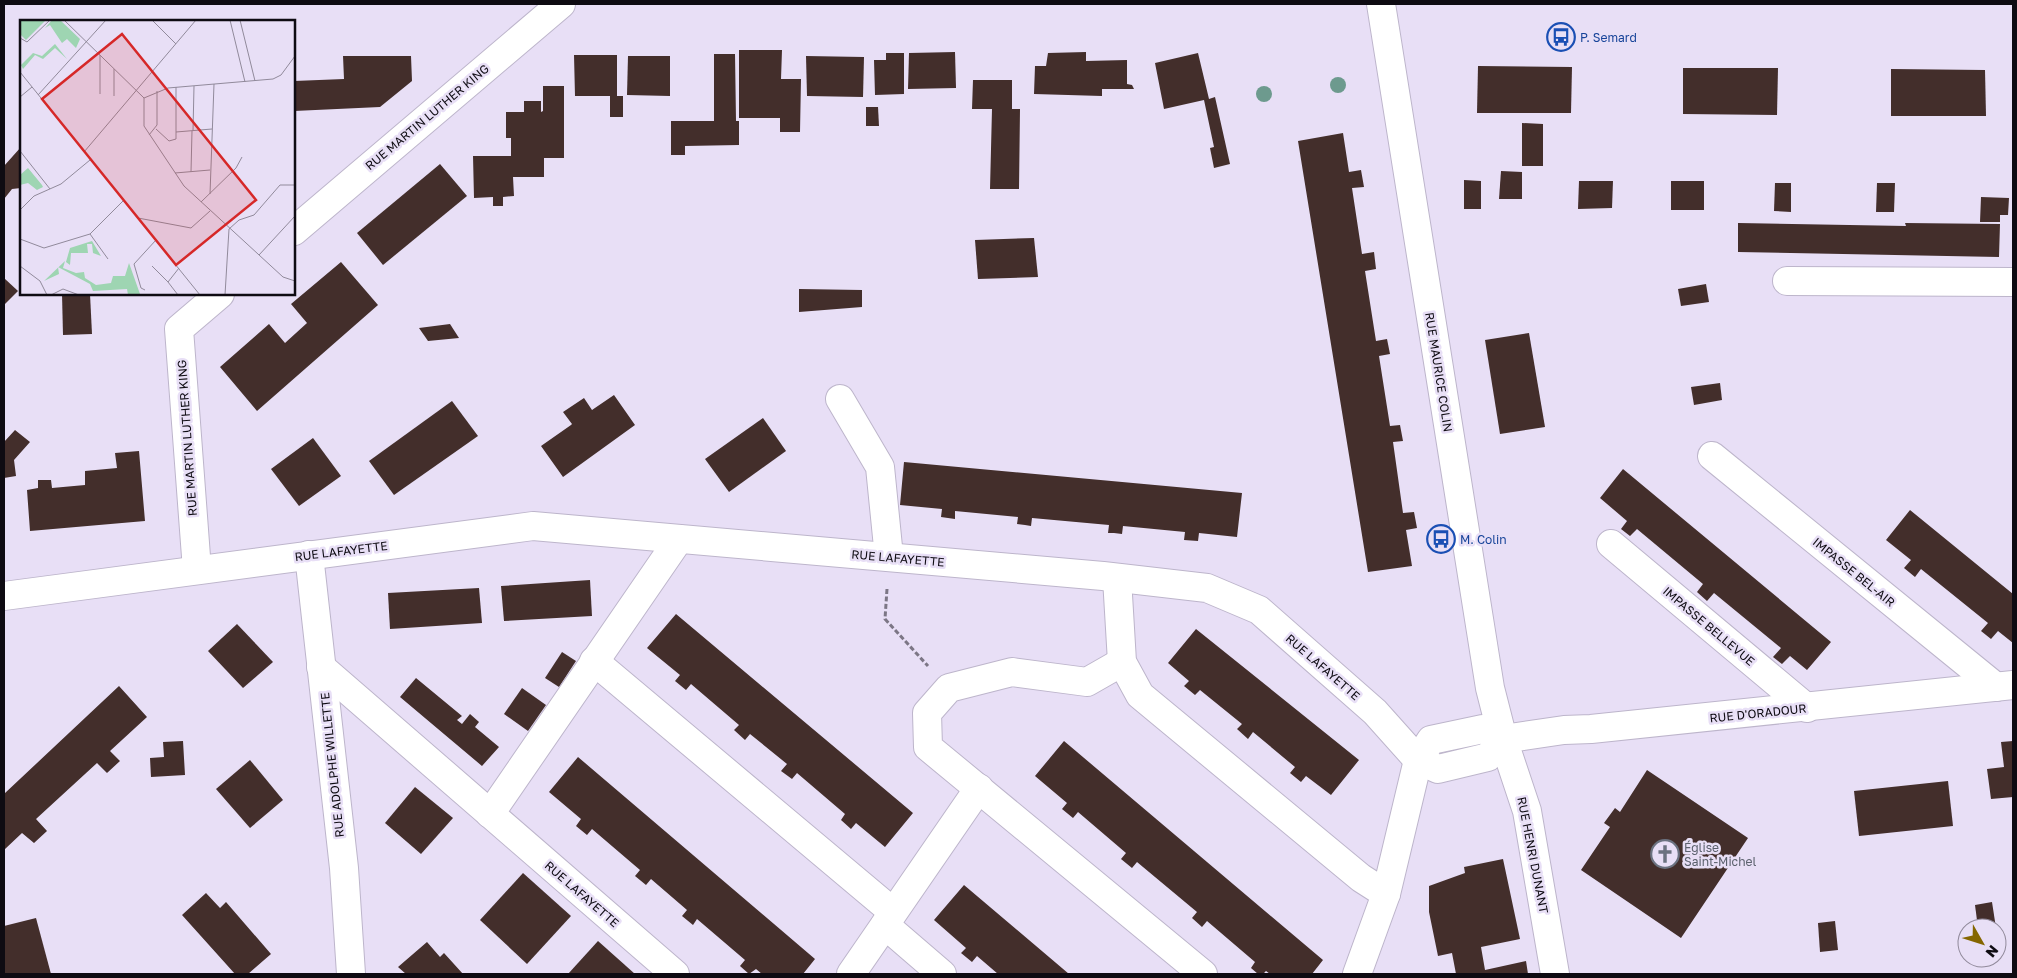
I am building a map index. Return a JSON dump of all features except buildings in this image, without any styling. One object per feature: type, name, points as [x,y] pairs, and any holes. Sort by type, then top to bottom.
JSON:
[{"type":"street","name":"RUE MARTIN LUTHER KING","points":[[295,230],[561,4]]},
{"type":"street","name":"RUE MAURICE COLIN","points":[[1381,4],[1490,688],[1503,739]]},
{"type":"street","points":[[1786,281],[2013,282]]},
{"type":"street","name":"RUE MARTIN LUTHER KING","points":[[197,570],[179,329],[219,295]]},
{"type":"street","points":[[840,399],[880,467],[889,557]]},
{"type":"street","name":"IMPASSE BEL-AIR","points":[[1712,456],[2005,686]]},
{"type":"street","name":"RUE LAFAYETTE","points":[[4,596],[533,526],[1117,578],[1206,588],[1259,610],[1375,712],[1418,760]]},
{"type":"street","points":[[490,814],[679,539]]},
{"type":"street","name":"IMPASSE BELLEVUE","points":[[1611,544],[1807,708]]},
{"type":"street","name":"RUE ADOLPHE WILLETTE","points":[[308,555],[344,868],[351,974]]},
{"type":"street","points":[[1117,578],[1122,662],[1140,695],[1360,878],[1386,894]]},
{"type":"street","points":[[594,661],[889,918],[942,974]]},
{"type":"street","points":[[1122,662],[1087,682],[1012,672],[949,688],[926,713],[928,747],[1203,974]]},
{"type":"street","name":"RUE LAFAYETTE","points":[[321,667],[675,974]]},
{"type":"street","name":"RUE D'ORADOUR","points":[[1503,739],[1564,730],[1807,708],[2005,686]]},
{"type":"street","points":[[1357,974],[1386,894],[1418,760],[1438,769],[1458,765],[1488,757],[1503,739]]},
{"type":"street","name":"RUE HENRI DUNANT","points":[[1503,739],[1527,811],[1555,974]]},
{"type":"street","points":[[851,974],[979,788]]},
{"type":"path","points":[[889,557],[885,619],[949,688]]},
{"type":"place","name":"P. Semard","points":[[1561,37]]},
{"type":"place","name":"M. Colin","points":[[1441,539]]},
{"type":"place","name":"Église Saint-Michel","points":[[1665,854]]}]
